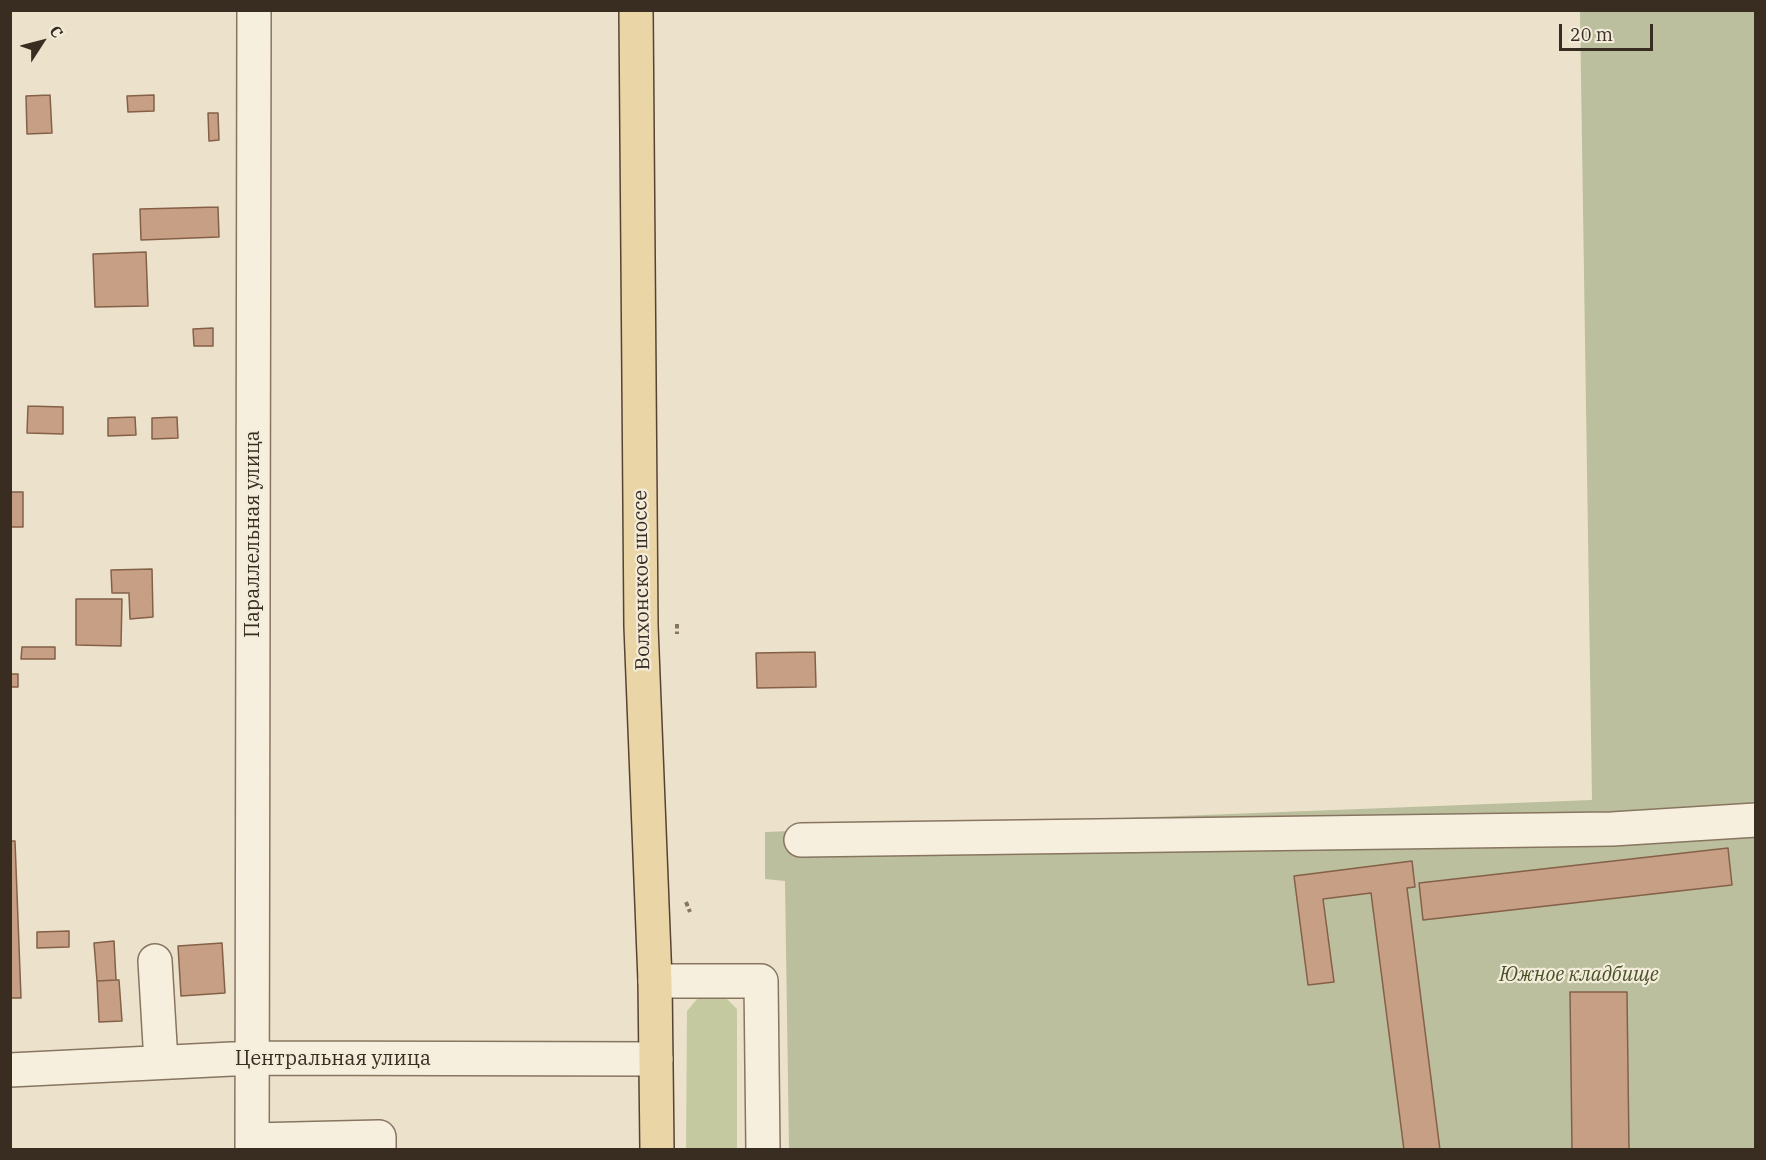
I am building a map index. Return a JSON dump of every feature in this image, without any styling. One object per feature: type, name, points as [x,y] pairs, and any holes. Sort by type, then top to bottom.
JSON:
[{"type":"main road","name":"Волхонское шоссе","points":[[636,10],[641,626],[655,981],[657,1149]]},
{"type":"street","name":"Параллельная улица","points":[[252,1145],[254,10]]},
{"type":"street","points":[[801,840],[1612,829],[1755,820]]},
{"type":"street","points":[[155,961],[160,1062]]},
{"type":"street","points":[[655,981],[761,981],[763,1149]]},
{"type":"street","name":"Центральная улица","points":[[10,1070],[252,1058],[656,1059]]},
{"type":"street","points":[[252,1145],[378,1137],[379,1149]]},
{"type":"green space","name":"Южное кладбище","points":[[1580,11],[1755,11],[1755,1149],[789,1149],[785,881],[765,879],[765,832],[1592,800]]},
{"type":"green space","points":[[710,993],[725,997],[737,1009],[737,1149],[686,1150],[687,1011],[697,999]]},
{"type":"building","points":[[50,95],[52,133],[27,134],[26,96]]},
{"type":"building","points":[[154,95],[154,111],[128,112],[127,96]]},
{"type":"building","points":[[208,113],[218,113],[219,140],[209,141]]},
{"type":"building","points":[[218,207],[219,237],[141,240],[140,209]]},
{"type":"building","points":[[146,252],[148,306],[95,307],[93,254]]},
{"type":"building","points":[[213,328],[213,346],[194,346],[193,329]]},
{"type":"building","points":[[28,406],[63,407],[63,434],[27,433]]},
{"type":"building","points":[[135,417],[136,435],[108,436],[108,418]]},
{"type":"building","points":[[177,417],[178,438],[152,439],[152,418]]},
{"type":"building","points":[[10,492],[23,492],[23,527],[10,527]]},
{"type":"building","points":[[152,569],[153,617],[130,619],[129,593],[112,593],[111,570]]},
{"type":"building","points":[[76,599],[122,599],[121,646],[76,645]]},
{"type":"building","points":[[22,647],[55,647],[55,659],[21,659]]},
{"type":"building","points":[[815,652],[816,687],[757,688],[756,653]]},
{"type":"building","points":[[10,674],[18,674],[18,687],[10,687]]},
{"type":"building","points":[[10,841],[15,841],[21,998],[10,998]]},
{"type":"building","points":[[1728,848],[1732,885],[1423,920],[1419,883]]},
{"type":"building","points":[[1412,861],[1415,887],[1407,888],[1440,1150],[1404,1150],[1371,893],[1323,899],[1334,982],[1308,985],[1294,876]]},
{"type":"building","points":[[69,931],[69,947],[37,948],[37,932]]},
{"type":"building","points":[[114,941],[116,980],[97,981],[94,943]]},
{"type":"building","points":[[222,943],[225,993],[181,996],[178,946]]},
{"type":"building","points":[[119,980],[122,1021],[99,1022],[97,981]]},
{"type":"building","points":[[1570,992],[1627,992],[1629,1150],[1572,1150]]}]
